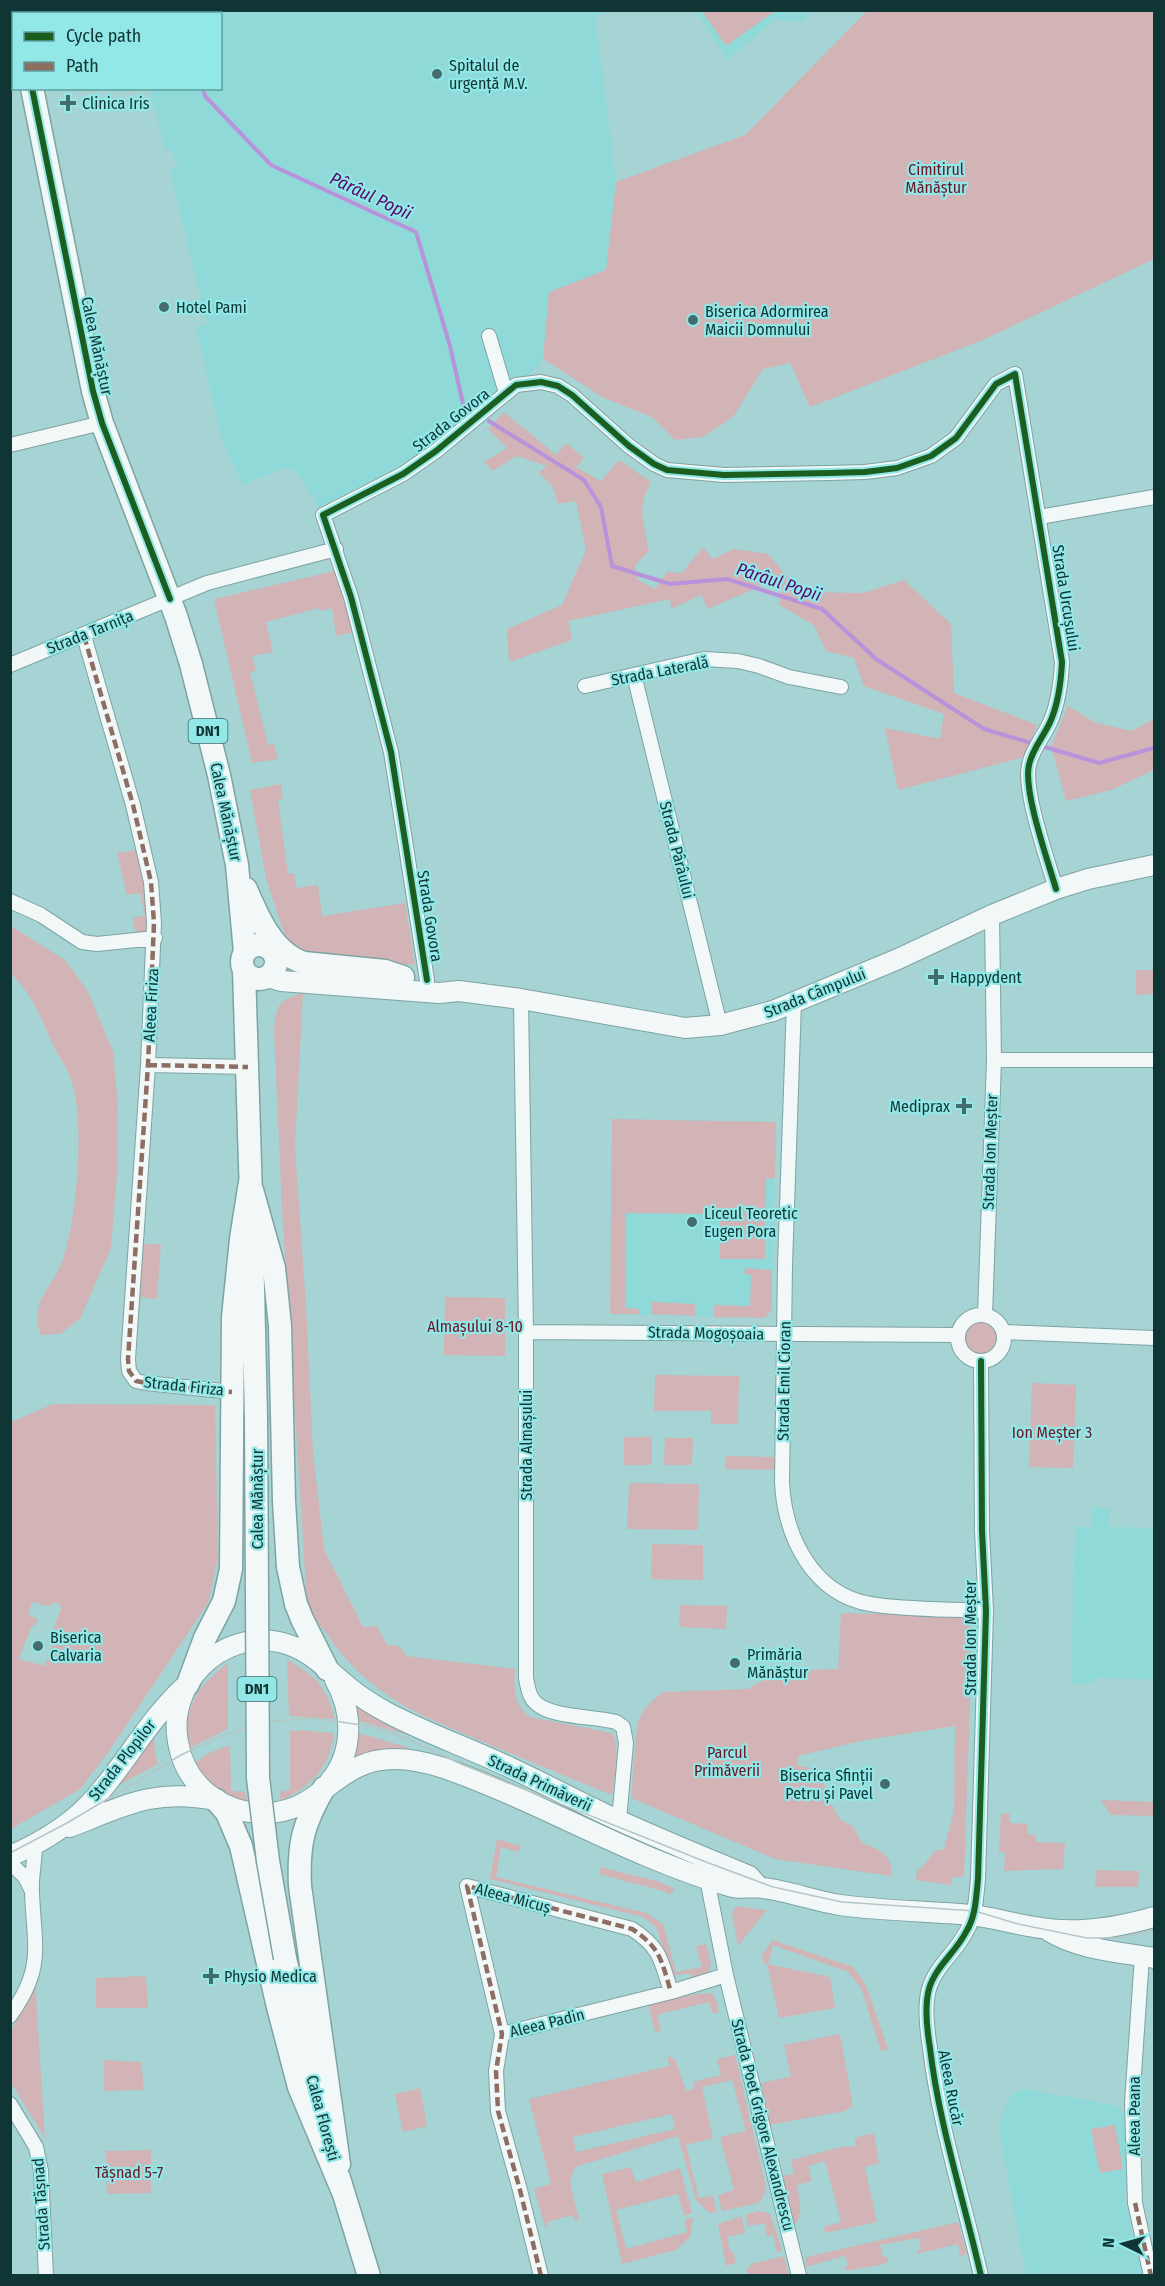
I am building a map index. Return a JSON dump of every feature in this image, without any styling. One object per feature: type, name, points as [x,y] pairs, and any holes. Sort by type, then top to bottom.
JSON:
[{"type":"main road","name":"Calea Mănăștur","points":[[32,90],[53,186],[85,360],[102,423],[170,599],[191,664],[212,747],[255,969],[244,1007],[258,1503],[256,1609],[258,1778],[268,1861],[285,1958]]},
{"type":"main road","name":"Strada Câmpului","points":[[255,969],[281,981],[439,993],[459,991],[521,999],[659,1025],[684,1028],[720,1025],[773,1011],[1056,889],[1088,879],[1155,865]]},
{"type":"main road","name":"Calea Mănăștur","points":[[238,872],[253,919],[271,951]]},
{"type":"main road","points":[[238,872],[263,925],[276,943],[293,958],[304,963],[385,971],[403,977]]},
{"type":"main road","points":[[238,872],[238,987],[247,1052]]},
{"type":"main road","points":[[255,969],[252,946],[258,945],[271,951]]},
{"type":"main road","name":"Strada Câmpului","points":[[271,951],[288,965],[301,969],[427,980],[440,982],[459,991]]},
{"type":"main road","points":[[188,1684],[200,1648],[224,1601],[231,1569],[232,1317],[250,1182]]},
{"type":"main road","points":[[250,1182],[274,1268],[280,1326],[284,1501],[288,1567],[299,1611],[313,1645],[327,1669]]},
{"type":"main road","name":"Strada Primăverii","points":[[759,1887],[749,1876],[619,1820],[505,1765],[426,1732],[382,1710],[351,1689],[312,1656],[294,1646],[267,1640],[254,1641],[240,1643],[216,1654],[205,1662],[188,1684],[180,1701],[177,1737],[181,1755],[194,1779],[216,1800],[236,1809],[266,1814],[288,1810],[307,1801],[352,1770],[373,1761],[400,1760],[444,1768],[563,1817],[641,1853],[742,1890],[759,1887],[844,1905],[974,1915],[1047,1929],[1106,1927],[1155,1917]]},
{"type":"main road","name":"Strada Primăverii","points":[[324,1788],[333,1778],[345,1754],[349,1722],[340,1688],[327,1669]]},
{"type":"main road","name":"Strada Plopilor","points":[[54,1834],[92,1800],[156,1716],[188,1684]]},
{"type":"main road","points":[[324,1788],[307,1819],[301,1841],[300,1886],[343,2192]]},
{"type":"main road","name":"Strada Plopilor","points":[[10,1856],[54,1834],[129,1803],[146,1799],[194,1796],[216,1800]]},
{"type":"main road","points":[[216,1800],[227,1813],[242,1846],[278,2007],[299,2087],[343,2192]]},
{"type":"main road","name":"Strada Primăverii","points":[[1047,1929],[1064,1940],[1148,1957]]},
{"type":"main road","name":"Calea Florești","points":[[285,1958],[312,2077],[343,2192],[369,2276]]},
{"type":"street","points":[[489,336],[506,393]]},
{"type":"street","name":"Strada Govora","points":[[427,980],[390,752],[354,606],[323,515],[403,474],[436,451],[516,385],[523,383],[542,382],[558,386],[572,395],[629,446],[654,464],[667,470],[724,475],[853,473],[897,468],[931,456],[956,438],[996,384],[1015,374]]},
{"type":"street","name":"Strada Urcușului","points":[[1015,374],[1062,662],[1060,692],[1051,720],[1029,762],[1027,777],[1030,796],[1056,889]]},
{"type":"street","points":[[10,445],[102,423]]},
{"type":"street","points":[[1039,517],[1155,497]]},
{"type":"street","points":[[170,599],[207,584],[336,549]]},
{"type":"street","name":"Strada Tarnița","points":[[10,665],[170,599]]},
{"type":"street","name":"Aleea Firiza","points":[[84,636],[133,806],[151,882],[154,938],[148,1065],[128,1359],[129,1371],[136,1381]]},
{"type":"street","name":"Strada Laterală","points":[[585,686],[704,659],[738,661],[789,677],[841,687]]},
{"type":"street","name":"Strada Pârâului","points":[[634,675],[720,1025]]},
{"type":"street","points":[[10,901],[40,915],[69,932],[76,939],[88,944],[154,938]]},
{"type":"street","name":"Strada Ion Meșter","points":[[985,1315],[994,1060],[992,915]]},
{"type":"street","name":"Strada Almașului","points":[[521,999],[526,1332],[526,1678],[530,1695],[538,1705],[550,1710],[608,1720],[623,1727],[626,1743],[619,1820]]},
{"type":"street","name":"Strada Emil Cioran","points":[[794,1002],[784,1334],[783,1503],[792,1534],[810,1569],[828,1585],[843,1594],[870,1604],[986,1611]]},
{"type":"street","points":[[148,1065],[247,1052]]},
{"type":"street","points":[[994,1060],[1155,1060]]},
{"type":"street","points":[[985,1315],[998,1323],[1004,1332],[1004,1344],[999,1353],[990,1359],[974,1360],[965,1355],[959,1346],[958,1335],[962,1326],[969,1319],[985,1315]]},
{"type":"street","name":"Strada Mogoșoaia","points":[[526,1332],[958,1335]]},
{"type":"street","points":[[1004,1332],[1155,1338]]},
{"type":"street","name":"Strada Ion Meșter","points":[[974,1915],[978,1879],[986,1611],[982,1531],[981,1361]]},
{"type":"street","name":"Strada Firiza","points":[[136,1381],[232,1392]]},
{"type":"street","points":[[10,2016],[24,1994],[35,1968],[36,1945],[32,1889],[35,1845]]},
{"type":"street","points":[[10,1863],[25,1877],[32,1889]]},
{"type":"street","name":"Strada Poet Grigore Alexandrescu","points":[[707,1879],[726,1975],[799,2276]]},
{"type":"street","name":"Aleea Micuș","points":[[502,2034],[467,1886],[632,1929],[648,1940],[660,1955],[671,1992]]},
{"type":"street","name":"Aleea Rucăr","points":[[974,1915],[966,1933],[949,1954],[929,1987],[927,2007],[936,2091],[981,2276]]},
{"type":"street","name":"Aleea Peana","points":[[1148,1957],[1132,2103],[1135,2204],[1151,2276]]},
{"type":"street","name":"Aleea Padin","points":[[541,2276],[498,2112],[496,2071],[502,2034],[671,1992],[726,1975]]},
{"type":"street","name":"Strada Tășnad","points":[[10,2104],[36,2147],[41,2171],[46,2276]]},
{"type":"shaded area","points":[[610,11],[595,17],[616,182],[606,270],[549,292],[543,359],[523,383],[436,451],[323,515],[299,474],[291,469],[283,468],[243,485],[223,444],[196,327],[207,324],[170,170],[178,167],[171,149],[165,150],[150,90],[222,90],[222,12],[127,12]]},
{"type":"shaded area","points":[[696,11],[811,11],[803,22],[775,19],[728,60]]},
{"type":"shaded area","name":"Liceul Teoretic Eugen Pora","points":[[612,1119],[776,1122],[772,1309],[765,1318],[610,1314]]},
{"type":"shaded area","points":[[1092,1508],[1110,1508],[1110,1527],[1154,1528],[1154,1679],[1094,1678],[1094,1683],[1071,1684],[1075,1527],[1091,1527]]},
{"type":"shaded area","points":[[1023,2089],[1118,2106],[1126,2119],[1128,2135],[1124,2197],[1142,2275],[1026,2275],[999,2129],[1002,2114],[1011,2095]]},
{"type":"green space","points":[[702,11],[775,11],[726,46]]},
{"type":"green space","name":"Cimitirul Mănăștur","points":[[867,11],[1154,11],[1154,259],[983,340],[810,407],[790,363],[763,369],[733,417],[703,437],[675,440],[652,417],[604,398],[543,359],[549,292],[606,270],[616,182],[745,135]]},
{"type":"green space","points":[[504,412],[556,455],[566,443],[584,458],[576,467],[601,481],[619,460],[651,482],[642,508],[649,551],[635,565],[638,580],[655,589],[667,572],[682,573],[703,547],[713,559],[734,549],[768,554],[800,592],[863,593],[904,580],[951,624],[954,693],[1037,725],[1025,757],[898,790],[885,728],[940,739],[944,714],[864,686],[854,658],[826,651],[814,625],[779,605],[782,590],[763,585],[708,609],[701,595],[671,609],[670,599],[568,621],[572,640],[509,662],[507,629],[562,605],[586,550],[576,501],[558,504],[552,486],[539,473],[547,466],[516,456],[493,471],[484,462],[507,448],[488,429]]},
{"type":"green space","points":[[343,569],[360,631],[336,636],[332,608],[320,611],[318,608],[266,622],[273,652],[252,656],[256,671],[250,672],[268,745],[274,744],[278,759],[252,763],[214,599]]},
{"type":"green space","points":[[1068,706],[1094,722],[1131,731],[1154,719],[1154,770],[1111,790],[1066,801],[1051,746]]},
{"type":"green space","points":[[281,784],[283,799],[278,800],[288,874],[294,873],[296,888],[318,885],[322,916],[405,903],[415,965],[314,956],[306,954],[288,941],[266,878],[250,790]]},
{"type":"green space","points":[[138,850],[152,932],[136,935],[133,918],[145,915],[140,893],[127,895],[117,853]]},
{"type":"green space","points":[[11,926],[65,960],[87,990],[113,1051],[118,1104],[117,1173],[111,1248],[80,1319],[60,1334],[41,1335],[38,1313],[40,1303],[59,1269],[68,1241],[76,1194],[78,1117],[75,1095],[68,1072],[34,1005],[11,974]]},
{"type":"green space","points":[[1136,970],[1154,970],[1154,994],[1136,995]]},
{"type":"green space","points":[[303,993],[295,1147],[313,1452],[324,1549],[363,1627],[377,1626],[387,1645],[399,1646],[407,1656],[515,1669],[515,1689],[518,1701],[520,1707],[530,1717],[612,1733],[615,1738],[616,1753],[612,1795],[448,1727],[382,1692],[344,1657],[307,1604],[282,1209],[274,1029],[280,1005],[289,998]]},
{"type":"green space","points":[[612,1119],[776,1122],[775,1178],[766,1179],[765,1259],[720,1259],[720,1214],[626,1213],[625,1308],[639,1309],[639,1314],[610,1314]]},
{"type":"green space","points":[[143,1244],[161,1244],[157,1299],[139,1297]]},
{"type":"green space","points":[[745,1268],[772,1270],[772,1309],[765,1318],[714,1317],[714,1305],[750,1306],[751,1275],[744,1274]]},
{"type":"green space","name":"Almașului 8-10","points":[[445,1297],[505,1298],[505,1356],[444,1355]]},
{"type":"green space","points":[[652,1302],[695,1304],[695,1316],[651,1314]]},
{"type":"green space","points":[[981,1321],[988,1322],[994,1327],[999,1333],[999,1347],[994,1353],[988,1358],[981,1359],[974,1358],[968,1353],[963,1347],[962,1340],[963,1333],[968,1327],[974,1322]]},
{"type":"green space","points":[[655,1375],[739,1376],[738,1424],[711,1424],[711,1411],[654,1411]]},
{"type":"green space","name":"Ion Meșter 3","points":[[1032,1383],[1076,1385],[1073,1468],[1029,1467]]},
{"type":"green space","points":[[53,1404],[215,1405],[218,1559],[208,1603],[109,1751],[80,1789],[11,1829],[11,1422]],"holes":[[[32,1602],[48,1606],[57,1602],[61,1608],[53,1632],[56,1633],[45,1666],[19,1659],[32,1625],[35,1626],[38,1619],[28,1615]]]},
{"type":"green space","points":[[624,1437],[652,1437],[652,1465],[624,1465]]},
{"type":"green space","points":[[665,1438],[693,1438],[692,1465],[664,1465]]},
{"type":"green space","points":[[726,1456],[775,1457],[775,1470],[725,1469]]},
{"type":"green space","points":[[629,1483],[699,1484],[698,1530],[627,1529]]},
{"type":"green space","points":[[652,1544],[703,1545],[703,1580],[651,1579]]},
{"type":"green space","points":[[680,1605],[727,1606],[726,1629],[679,1627]]},
{"type":"green space","name":"Parcul Primăverii","points":[[841,1613],[973,1616],[964,1877],[952,1877],[951,1885],[916,1880],[917,1871],[934,1851],[944,1849],[954,1810],[955,1726],[860,1741],[798,1756],[797,1765],[820,1771],[829,1801],[841,1820],[853,1827],[862,1843],[888,1858],[891,1876],[775,1859],[631,1798],[637,1725],[644,1710],[655,1699],[663,1692],[748,1689],[780,1671],[797,1667],[804,1670],[838,1669]]},
{"type":"green space","points":[[287,1660],[305,1671],[324,1690],[335,1719],[289,1716]]},
{"type":"green space","points":[[228,1663],[228,1729],[188,1749],[187,1722],[194,1700],[207,1681]]},
{"type":"green space","points":[[354,1699],[415,1737],[352,1719]]},
{"type":"green space","points":[[154,1728],[158,1764],[110,1790]]},
{"type":"green space","points":[[290,1731],[334,1733],[332,1745],[317,1775],[301,1789],[280,1801],[280,1792],[290,1790]]},
{"type":"green space","points":[[355,1732],[410,1748],[371,1754],[351,1761]]},
{"type":"green space","points":[[230,1745],[231,1791],[246,1792],[247,1802],[216,1789],[205,1779],[194,1763],[209,1753]]},
{"type":"green space","points":[[1101,1800],[1154,1802],[1154,1816],[1111,1815]]},
{"type":"green space","points":[[1001,1813],[1010,1814],[1010,1823],[1027,1824],[1027,1834],[1036,1835],[1036,1842],[1065,1843],[1063,1869],[1004,1871],[1005,1853],[999,1852]]},
{"type":"green space","points":[[497,1839],[521,1846],[519,1852],[501,1847],[496,1877],[646,1913],[663,1924],[676,1972],[702,1967],[696,1946],[706,1944],[711,1962],[708,1976],[693,1981],[690,1973],[672,1976],[656,1927],[643,1917],[490,1879]]},
{"type":"green space","points":[[600,1867],[661,1882],[675,1889],[669,1895],[666,1892],[599,1874]]},
{"type":"green space","points":[[1096,1870],[1139,1871],[1138,1887],[1095,1887]]},
{"type":"green space","points":[[735,1906],[767,1910],[738,1946],[732,1914]]},
{"type":"green space","points":[[772,1940],[853,1967],[866,1985],[888,2049],[881,2051],[861,1988],[848,1972],[773,1945],[768,1964],[830,1977],[835,2008],[779,2018],[767,1964],[764,1964],[762,1956]]},
{"type":"green space","points":[[146,1976],[148,2008],[96,2008],[96,1978]]},
{"type":"green space","points":[[35,1982],[45,2138],[11,2083],[10,2033]]},
{"type":"green space","points":[[712,1993],[719,2012],[712,2013],[709,2002],[657,2015],[661,2031],[655,2032],[648,2004]]},
{"type":"green space","points":[[840,2034],[853,2106],[845,2111],[769,2125],[759,2084],[791,2076],[784,2045]]},
{"type":"green space","points":[[735,2055],[765,2183],[764,2194],[758,2203],[722,2211],[718,2195],[734,2190],[720,2137],[746,2131],[732,2080],[702,2087],[713,2138],[686,2145],[699,2198],[713,2196],[717,2212],[709,2213],[696,2200],[678,2136],[575,2167],[570,2183],[579,2220],[575,2221],[573,2215],[547,2222],[546,2230],[534,2189],[551,2184],[529,2099],[669,2066],[667,2056],[675,2059],[686,2091],[694,2089],[693,2082],[721,2075],[717,2059]],"holes":[[[672,2114],[675,2129],[576,2152],[573,2137]]]},
{"type":"green space","points":[[104,2060],[141,2062],[144,2090],[104,2091]]},
{"type":"green space","points":[[420,2088],[427,2126],[403,2132],[395,2094]]},
{"type":"green space","points":[[1115,2125],[1123,2169],[1100,2173],[1091,2129]]},
{"type":"green space","points":[[874,2133],[879,2163],[865,2167],[877,2222],[825,2233],[823,2227],[841,2222],[825,2161],[808,2166],[812,2181],[797,2185],[800,2211],[794,2225],[783,2176],[794,2174],[791,2160],[841,2147],[856,2146],[855,2138]]},
{"type":"green space","name":"Tășnad 5-7","points":[[151,2150],[151,2193],[107,2194],[106,2151]]},
{"type":"green space","points":[[631,2167],[636,2182],[680,2168],[692,2213],[684,2215],[678,2194],[616,2210],[626,2249],[687,2232],[685,2219],[693,2218],[690,2237],[676,2250],[622,2264],[602,2174]]},
{"type":"green space","points":[[758,2211],[767,2212],[771,2216],[782,2251],[777,2252],[773,2235],[767,2237],[765,2224],[750,2225],[748,2228],[746,2215]]},
{"type":"green space","points":[[742,2216],[745,2233],[727,2237],[730,2252],[733,2251],[736,2263],[726,2266],[718,2224]]},
{"type":"green space","points":[[958,2222],[967,2254],[960,2256],[958,2244],[917,2254],[917,2251],[921,2249],[919,2238],[880,2245],[883,2257],[887,2257],[888,2262],[885,2264],[846,2271],[845,2267],[848,2266],[845,2256],[805,2267],[805,2258],[811,2256]]},
{"type":"green space","points":[[784,2256],[789,2275],[748,2275],[746,2268],[751,2267],[750,2264]]},
{"type":"waterway","name":"Pârâul Popii","points":[[204,90],[205,96],[271,165],[416,232],[450,346],[463,404],[471,409]]},
{"type":"waterway","name":"Pârâul Popii","points":[[489,421],[584,480],[601,507],[612,566],[670,584],[727,579],[822,609],[876,659],[984,729],[1031,743]]},
{"type":"waterway","name":"Pârâul Popii","points":[[1045,747],[1099,763],[1154,748]]},
{"type":"tram line","points":[[10,1853],[67,1823],[181,1755],[219,1737],[274,1721],[313,1718],[375,1727],[408,1739],[461,1764],[773,1887],[842,1902],[975,1911],[1018,1924],[1087,1938],[1120,1938],[1154,1930]]},
{"type":"marked path","points":[[84,636],[133,805],[151,882],[154,923],[148,1065],[129,1371],[136,1381],[232,1392]]},
{"type":"marked path","points":[[148,1065],[248,1067]]},
{"type":"marked path","points":[[541,2276],[498,2111],[496,2071],[502,2034],[467,1886],[632,1929],[649,1942],[659,1956],[671,1992]]},
{"type":"marked path","points":[[1135,2203],[1151,2276]]},
{"type":"cycle path","points":[[32,90],[93,391],[102,423],[170,599]]},
{"type":"cycle path","points":[[427,980],[391,752],[351,597],[323,515],[403,474],[436,451],[516,385],[541,382],[558,386],[572,395],[629,446],[654,464],[667,470],[724,475],[830,473],[897,468],[931,456],[956,438],[996,384],[1015,374],[1062,662],[1056,706],[1031,759],[1028,777],[1037,826],[1056,889]]},
{"type":"cycle path","points":[[981,1361],[982,1531],[986,1611],[978,1879],[972,1920],[962,1939],[932,1981],[927,1996],[926,2011],[939,2105],[981,2276]]},
{"type":"place","name":"Spitalul de urgență M.V.","points":[[437,74]]},
{"type":"place","name":"Clinica Iris","points":[[68,103]]},
{"type":"place","name":"Hotel Pami","points":[[164,307]]},
{"type":"place","name":"Biserica Adormirea Maicii Domnului","points":[[693,320]]},
{"type":"place","name":"Happydent","points":[[936,977]]},
{"type":"place","name":"Mediprax","points":[[964,1106]]},
{"type":"place","name":"Liceul Teoretic Eugen Pora","points":[[692,1222]]},
{"type":"place","name":"Biserica Calvaria","points":[[38,1646]]},
{"type":"place","name":"Primăria Mănăștur","points":[[735,1663]]},
{"type":"place","name":"Biserica Sfinții Petru și Pavel","points":[[885,1784]]},
{"type":"place","name":"Physio Medica","points":[[211,1976]]}]
